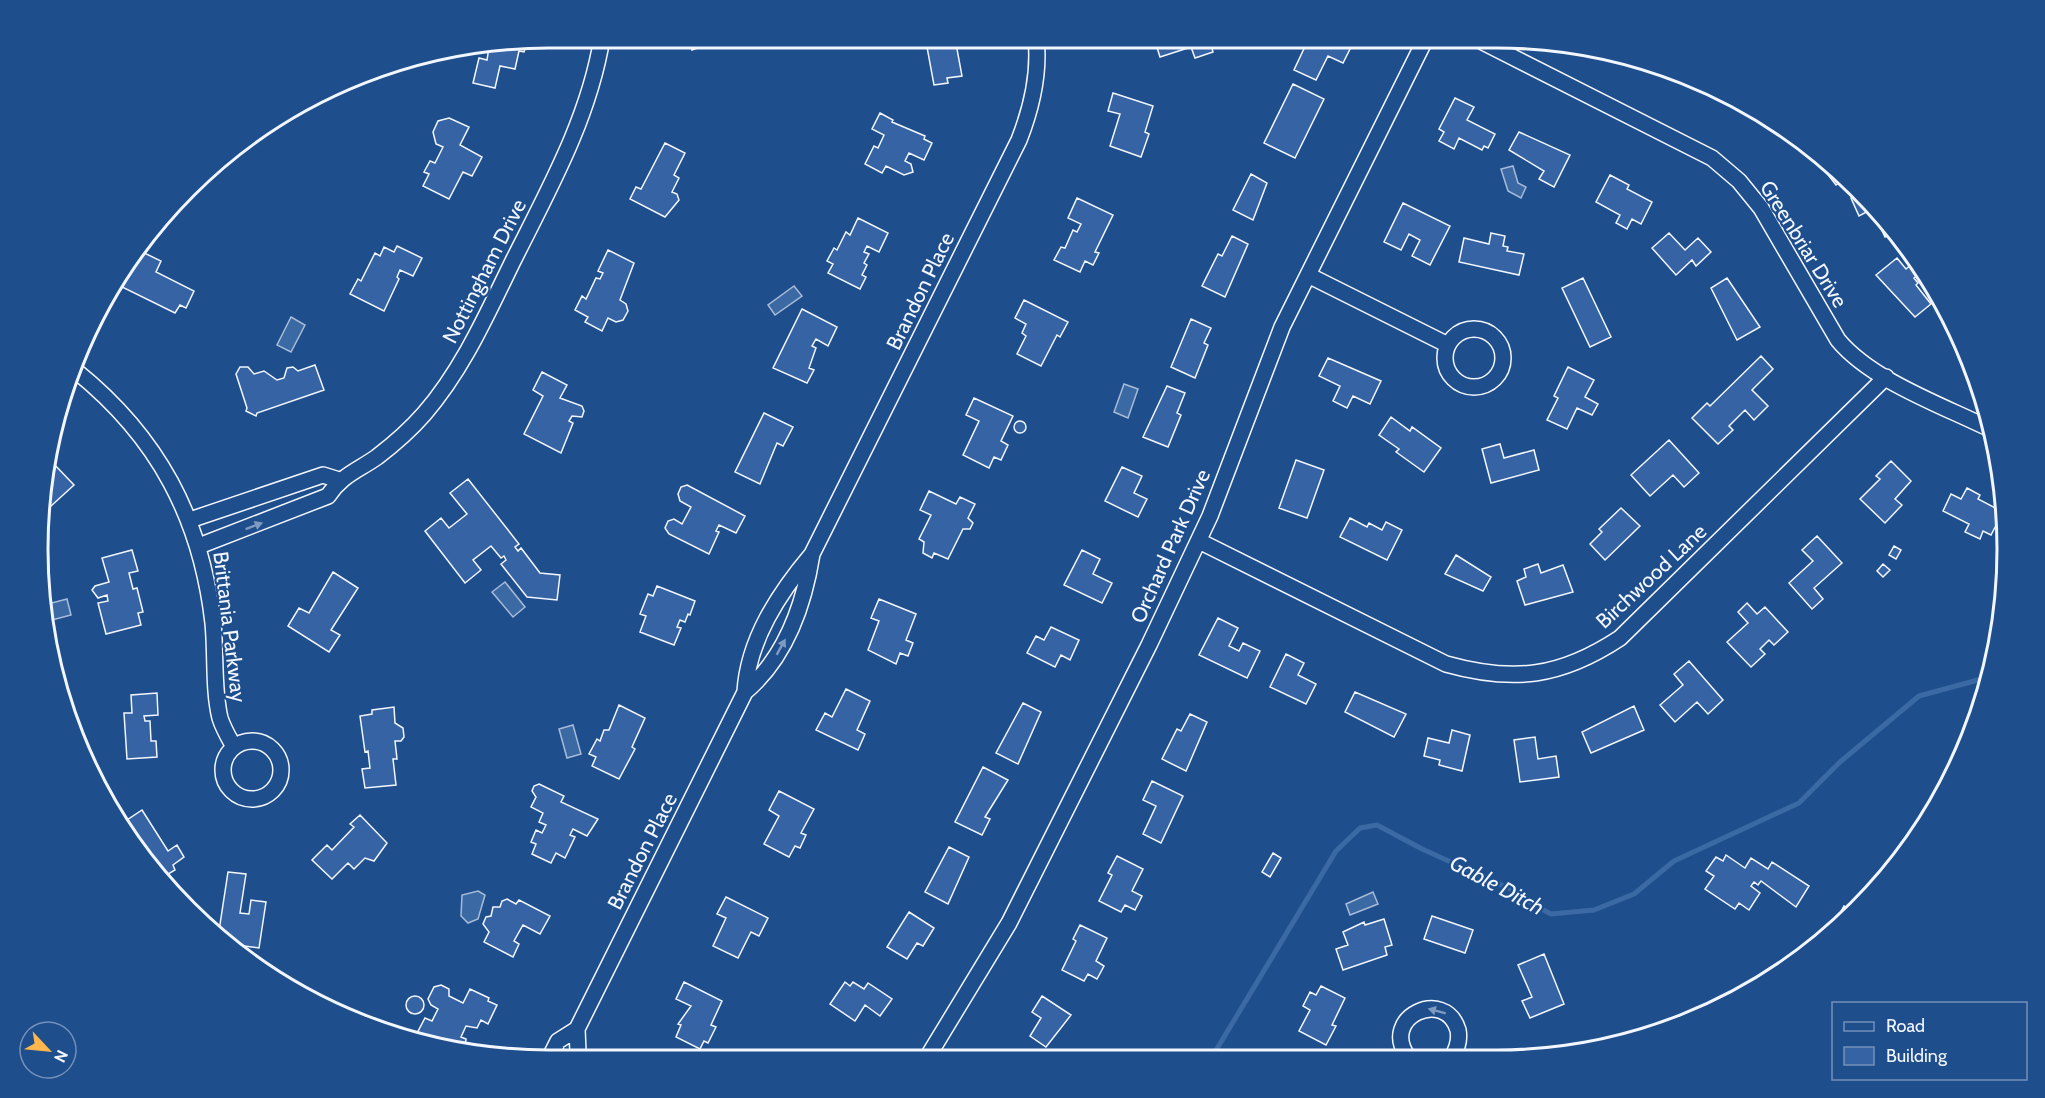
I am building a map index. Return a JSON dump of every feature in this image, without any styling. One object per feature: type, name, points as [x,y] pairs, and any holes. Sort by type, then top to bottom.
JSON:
[{"type":"street","name":"Nottingham Drive","points":[[200,546],[328,496],[339,480],[376,457],[402,436],[442,391],[459,366],[576,132],[589,94],[600,48]]},
{"type":"street","name":"Brandon Place","points":[[745,692],[746,668],[771,612],[790,580],[812,554],[1019,140],[1030,110],[1037,78],[1036,48]]},
{"type":"street","name":"Orchard Park Drive","points":[[932,1050],[1010,923],[1199,541],[1266,364],[1421,48]]},
{"type":"street","name":"Greenbriar Drive","points":[[1495,48],[1712,159],[1739,181],[1761,207],[1838,340],[1866,367],[1981,425]]},
{"type":"street","points":[[1308,275],[1448,345]]},
{"type":"street","name":"Brittania Parkway","points":[[80,374],[108,399],[136,430],[171,482],[190,520],[200,546],[210,596],[220,718],[234,747]]},
{"type":"street","name":"Birchwood Lane","points":[[1199,541],[1446,663],[1476,672],[1506,676],[1551,671],[1594,655],[1620,638],[1886,377]]},
{"type":"street","points":[[190,520],[323,475],[339,480]]},
{"type":"street","name":"Brandon Place","points":[[578,1050],[577,1029],[745,692],[763,676],[794,622],[807,589],[812,554]]},
{"type":"street","points":[[1405,1050],[1401,1040],[1404,1024],[1416,1012],[1432,1008],[1447,1014],[1457,1027],[1458,1044],[1455,1050]]},
{"type":"street","name":"Brandon Place","points":[[554,1050],[558,1041],[577,1029]]},
{"type":"water","points":[[1513,166],[1518,183],[1526,187],[1521,198],[1508,191],[1501,169]]},
{"type":"water","points":[[794,286],[802,296],[775,315],[768,305]]},
{"type":"water","points":[[291,317],[305,325],[291,352],[277,345]]},
{"type":"water","points":[[1124,384],[1138,389],[1128,418],[1114,412]]},
{"type":"water","points":[[505,582],[525,607],[513,617],[492,592]]},
{"type":"water","points":[[67,599],[71,615],[53,620],[51,603]]},
{"type":"water","points":[[573,725],[581,754],[567,758],[559,729]]},
{"type":"water","points":[[478,891],[485,895],[478,919],[468,923],[461,916],[462,895]]},
{"type":"water","points":[[1373,892],[1378,904],[1350,915],[1346,904]]},
{"type":"building","points":[[927,48],[957,48],[962,76],[947,78],[948,83],[934,85]]},
{"type":"building","points":[[1157,48],[1188,48],[1160,57]]},
{"type":"building","points":[[1191,48],[1212,48],[1213,52],[1195,58]]},
{"type":"building","points":[[1304,48],[1350,48],[1343,63],[1328,56],[1316,80],[1294,70]]},
{"type":"building","points":[[525,49],[524,52],[519,51],[515,69],[500,66],[495,88],[473,83],[479,58],[487,60],[488,52]]},
{"type":"building","points":[[1293,84],[1324,99],[1295,158],[1264,143]]},
{"type":"building","points":[[1113,93],[1153,106],[1145,132],[1149,134],[1141,157],[1110,146],[1120,114],[1108,111]]},
{"type":"building","points":[[1455,98],[1474,107],[1467,120],[1495,134],[1488,148],[1484,146],[1482,150],[1459,138],[1454,149],[1439,141],[1444,132],[1439,129]]},
{"type":"building","points":[[880,113],[893,120],[892,122],[925,136],[924,139],[932,143],[924,160],[909,153],[905,161],[911,164],[913,172],[904,175],[886,166],[882,173],[865,164],[874,146],[878,148],[884,135],[872,129]]},
{"type":"building","points":[[449,118],[469,127],[460,145],[482,157],[472,176],[463,172],[449,199],[423,186],[429,174],[424,172],[430,161],[435,163],[443,147],[436,144],[433,132],[438,121]]},
{"type":"building","points":[[1519,132],[1570,155],[1554,187],[1539,179],[1544,171],[1509,150]]},
{"type":"building","points":[[665,143],[685,153],[674,175],[679,178],[672,192],[677,194],[679,200],[665,217],[630,199],[636,187],[641,189]]},
{"type":"building","points":[[1251,174],[1267,183],[1253,220],[1233,210]]},
{"type":"building","points":[[1610,175],[1629,185],[1627,189],[1652,202],[1641,224],[1632,219],[1627,229],[1616,223],[1620,215],[1596,202]]},
{"type":"building","points":[[1852,197],[1866,212],[1859,216]]},
{"type":"building","points":[[1077,198],[1113,215],[1095,252],[1099,253],[1093,265],[1085,261],[1080,272],[1054,260],[1061,247],[1065,248],[1073,230],[1077,232],[1081,224],[1068,218]]},
{"type":"building","points":[[1403,203],[1450,226],[1430,265],[1412,256],[1420,240],[1409,234],[1401,250],[1384,242]]},
{"type":"building","points":[[858,218],[888,233],[879,252],[867,246],[864,252],[869,254],[864,263],[867,265],[862,275],[866,277],[860,289],[828,273],[833,264],[827,261],[834,248],[837,250],[846,232],[850,235]]},
{"type":"building","points":[[1491,233],[1505,236],[1503,246],[1508,247],[1507,251],[1524,254],[1519,275],[1459,262],[1464,238],[1489,244]]},
{"type":"building","points":[[1669,233],[1685,250],[1698,238],[1711,252],[1696,266],[1692,260],[1676,275],[1652,248]]},
{"type":"building","points":[[1232,236],[1248,244],[1225,297],[1202,286],[1218,254],[1222,256]]},
{"type":"building","points":[[397,246],[422,258],[413,276],[400,270],[397,277],[399,279],[384,311],[350,294],[358,279],[361,281],[375,253],[380,256],[384,247],[394,252]]},
{"type":"building","points":[[608,250],[634,263],[620,300],[626,304],[628,311],[623,320],[616,322],[608,318],[602,331],[585,322],[588,317],[575,310],[582,296],[586,299],[596,278],[600,279],[603,273],[598,271]]},
{"type":"building","points":[[145,253],[161,261],[156,272],[194,291],[186,308],[180,305],[175,313],[122,287]]},
{"type":"building","points":[[1897,258],[1906,269],[1909,266],[1913,271],[1918,283],[1916,285],[1931,304],[1915,317],[1876,275]]},
{"type":"building","points":[[1583,278],[1611,337],[1590,347],[1562,288]]},
{"type":"building","points":[[1727,278],[1760,327],[1737,340],[1711,288]]},
{"type":"building","points":[[1024,300],[1068,322],[1060,337],[1057,335],[1041,366],[1017,354],[1026,336],[1022,333],[1026,324],[1015,318]]},
{"type":"building","points":[[802,309],[837,327],[828,346],[816,339],[812,346],[816,348],[809,368],[814,370],[807,383],[773,368]]},
{"type":"building","points":[[1191,319],[1211,328],[1204,343],[1208,345],[1195,378],[1171,367]]},
{"type":"building","points":[[1761,356],[1773,369],[1752,390],[1768,406],[1754,420],[1745,410],[1729,426],[1733,430],[1718,444],[1692,418],[1707,403],[1710,406]]},
{"type":"building","points":[[1328,358],[1381,381],[1370,404],[1353,396],[1347,408],[1333,401],[1340,386],[1319,376]]},
{"type":"building","points":[[315,365],[324,390],[257,413],[256,416],[246,411],[236,374],[240,367],[248,367],[254,374],[264,371],[277,380],[284,378],[287,368],[293,367],[298,371]]},
{"type":"building","points":[[1568,367],[1594,380],[1585,397],[1598,404],[1592,415],[1577,408],[1567,429],[1547,420],[1558,398],[1554,396]]},
{"type":"building","points":[[542,372],[567,385],[560,398],[582,406],[584,411],[582,417],[572,416],[569,421],[573,423],[561,453],[524,434],[543,396],[533,390]]},
{"type":"building","points":[[1167,386],[1185,393],[1177,413],[1181,415],[1168,447],[1143,437]]},
{"type":"building","points":[[974,398],[1013,416],[1001,441],[1008,445],[1001,460],[994,457],[989,468],[963,455],[979,421],[966,415]]},
{"type":"building","points":[[764,413],[793,427],[783,446],[777,443],[760,484],[735,472]]},
{"type":"building","points":[[1391,417],[1410,431],[1412,427],[1441,448],[1424,472],[1396,452],[1399,449],[1379,435]]},
{"type":"building","points":[[1022,421],[1026,427],[1022,433],[1018,433],[1014,425]]},
{"type":"building","points":[[1669,440],[1699,473],[1684,487],[1673,475],[1650,496],[1631,475]]},
{"type":"building","points":[[1500,444],[1504,458],[1534,450],[1539,470],[1491,483],[1482,449]]},
{"type":"building","points":[[1296,460],[1324,470],[1307,518],[1279,508]]},
{"type":"building","points":[[1891,461],[1911,481],[1895,499],[1902,505],[1885,523],[1860,499],[1880,479],[1876,476]]},
{"type":"building","points":[[55,466],[74,485],[51,506],[52,484]]},
{"type":"building","points":[[1122,467],[1142,476],[1134,493],[1147,499],[1138,517],[1105,501]]},
{"type":"building","points":[[468,479],[519,544],[515,547],[518,551],[521,548],[540,573],[560,575],[557,600],[527,597],[501,564],[506,560],[504,556],[501,558],[491,546],[473,560],[481,570],[465,583],[425,531],[441,518],[449,528],[467,514],[450,493]]},
{"type":"building","points":[[687,485],[745,516],[736,533],[719,525],[716,531],[719,532],[709,554],[669,534],[665,528],[668,521],[674,519],[682,524],[691,507],[680,501],[678,494],[681,487]]},
{"type":"building","points":[[1967,488],[1980,495],[1978,499],[1995,508],[1996,525],[1991,535],[1983,531],[1980,539],[1965,532],[1969,524],[1943,511],[1951,494],[1961,499]]},
{"type":"building","points":[[929,491],[956,504],[960,497],[975,504],[968,518],[973,523],[970,529],[963,529],[948,559],[934,553],[932,558],[923,553],[924,542],[919,539],[931,515],[920,510]]},
{"type":"building","points":[[1621,508],[1640,526],[1605,560],[1590,544],[1602,532],[1599,529]]},
{"type":"building","points":[[1350,518],[1367,527],[1369,523],[1382,530],[1386,522],[1402,530],[1387,560],[1340,537]]},
{"type":"building","points":[[1817,536],[1842,563],[1814,588],[1823,599],[1812,609],[1789,583],[1813,561],[1802,550]]},
{"type":"building","points":[[1894,546],[1901,550],[1896,559],[1889,555]]},
{"type":"building","points":[[132,550],[138,571],[129,573],[133,589],[137,588],[143,612],[138,613],[141,625],[106,634],[98,603],[108,601],[107,595],[98,598],[92,590],[95,586],[109,582],[102,558]]},
{"type":"building","points":[[1082,550],[1100,559],[1093,574],[1112,583],[1102,603],[1064,585]]},
{"type":"building","points":[[1456,555],[1491,577],[1483,591],[1445,574]]},
{"type":"building","points":[[1538,564],[1541,573],[1563,565],[1573,592],[1525,605],[1517,581],[1526,577],[1524,569]]},
{"type":"building","points":[[1883,564],[1890,570],[1883,577],[1877,571]]},
{"type":"building","points":[[333,572],[358,588],[331,630],[340,635],[329,652],[288,626],[299,608],[309,613]]},
{"type":"building","points":[[657,586],[695,601],[685,622],[680,620],[677,627],[681,628],[674,645],[640,632],[646,616],[640,614],[648,594],[653,596]]},
{"type":"building","points":[[879,599],[916,614],[906,640],[913,643],[908,656],[900,653],[896,664],[868,650],[879,621],[871,618]]},
{"type":"building","points":[[1747,603],[1757,614],[1765,607],[1788,632],[1774,645],[1769,640],[1760,649],[1765,654],[1751,667],[1727,642],[1748,623],[1738,612]]},
{"type":"building","points":[[1218,618],[1238,628],[1229,646],[1239,651],[1243,643],[1260,651],[1247,678],[1199,655]]},
{"type":"building","points":[[1051,627],[1079,640],[1070,660],[1061,655],[1055,667],[1027,653],[1036,636],[1044,640]]},
{"type":"building","points":[[1286,654],[1304,663],[1298,675],[1316,684],[1306,704],[1270,687]]},
{"type":"building","points":[[1689,661],[1723,700],[1708,714],[1697,702],[1675,722],[1660,705],[1683,685],[1674,674]]},
{"type":"building","points":[[846,689],[870,701],[857,730],[865,734],[858,750],[816,730],[825,713],[832,717]]},
{"type":"building","points":[[1355,692],[1406,714],[1394,737],[1345,712]]},
{"type":"building","points":[[157,693],[158,715],[144,716],[145,721],[150,721],[151,741],[156,741],[157,757],[127,759],[124,713],[132,713],[131,695]]},
{"type":"building","points":[[1023,703],[1041,712],[1018,764],[996,753]]},
{"type":"building","points":[[619,705],[645,718],[632,747],[635,749],[619,779],[592,766],[596,757],[589,754],[597,739],[600,741],[604,730],[609,730]]},
{"type":"building","points":[[1634,706],[1644,730],[1591,753],[1582,732]]},
{"type":"building","points":[[394,707],[395,723],[403,728],[404,737],[401,741],[395,741],[397,759],[393,759],[396,785],[365,788],[362,769],[370,768],[368,751],[365,752],[360,716],[372,714],[372,710]]},
{"type":"building","points":[[1190,714],[1207,722],[1186,771],[1162,759],[1177,729],[1181,731]]},
{"type":"building","points":[[1452,730],[1470,735],[1462,771],[1439,765],[1440,760],[1424,756],[1428,738],[1449,743]]},
{"type":"building","points":[[1535,737],[1538,759],[1556,756],[1559,777],[1520,782],[1514,740]]},
{"type":"building","points":[[983,767],[1008,780],[985,817],[990,819],[982,835],[955,822]]},
{"type":"building","points":[[1152,781],[1183,796],[1161,843],[1143,834],[1156,806],[1143,800]]},
{"type":"building","points":[[539,784],[564,796],[561,802],[598,819],[587,836],[573,829],[570,835],[575,837],[565,858],[556,853],[551,863],[532,854],[536,844],[531,842],[536,830],[542,833],[546,825],[539,822],[543,813],[531,807],[536,797],[532,791],[534,786]]},
{"type":"building","points":[[779,791],[814,809],[801,833],[806,835],[800,848],[795,846],[789,857],[764,844],[779,816],[769,810]]},
{"type":"building","points":[[142,810],[168,851],[177,845],[184,857],[173,865],[175,870],[168,874],[127,820]]},
{"type":"building","points":[[360,815],[387,843],[374,861],[365,858],[354,869],[348,863],[332,879],[312,860],[327,845],[332,850],[354,827],[350,824]]},
{"type":"building","points":[[949,847],[969,857],[948,904],[925,892]]},
{"type":"building","points":[[1273,853],[1281,858],[1270,877],[1262,872]]},
{"type":"building","points":[[1726,855],[1745,868],[1751,858],[1768,869],[1772,862],[1809,886],[1796,907],[1761,881],[1758,885],[1754,882],[1751,886],[1760,893],[1749,910],[1739,903],[1735,909],[1705,889],[1714,876],[1706,871],[1716,857],[1723,861]]},
{"type":"building","points":[[1117,856],[1143,869],[1132,891],[1142,896],[1135,910],[1125,905],[1121,912],[1099,901],[1112,875],[1108,873]]},
{"type":"building","points":[[228,872],[246,874],[240,913],[249,914],[251,900],[266,902],[259,948],[244,946],[220,927]]},
{"type":"building","points":[[726,897],[768,918],[759,936],[751,932],[738,958],[713,946],[726,918],[717,914]]},
{"type":"building","points":[[507,899],[516,904],[519,900],[550,916],[540,934],[523,925],[514,941],[519,944],[513,957],[484,942],[489,932],[483,924],[486,917],[491,916],[493,907],[500,907],[502,901]]},
{"type":"building","points":[[909,912],[934,928],[923,946],[917,943],[907,959],[887,947]]},
{"type":"building","points":[[1432,916],[1473,930],[1465,953],[1424,939]]},
{"type":"building","points":[[1384,919],[1392,945],[1385,947],[1387,955],[1343,970],[1336,949],[1348,945],[1343,932],[1364,922],[1365,925]]},
{"type":"building","points":[[1080,925],[1107,938],[1096,961],[1104,966],[1097,979],[1088,974],[1084,981],[1062,970],[1076,941],[1073,939]]},
{"type":"building","points":[[1544,954],[1564,1004],[1530,1018],[1522,1001],[1532,997],[1518,965]]},
{"type":"building","points":[[684,982],[722,1001],[711,1025],[716,1027],[708,1043],[704,1041],[700,1049],[676,1037],[681,1025],[678,1024],[691,1006],[676,999]]},
{"type":"building","points":[[845,982],[850,986],[853,982],[864,989],[868,983],[892,999],[880,1016],[865,1005],[855,1021],[830,1004]]},
{"type":"building","points":[[441,985],[449,989],[449,996],[463,1003],[470,989],[489,998],[488,1001],[497,1005],[488,1024],[481,1020],[477,1028],[466,1026],[461,1037],[466,1039],[466,1043],[417,1032],[425,1018],[432,1021],[438,1009],[431,1005],[428,999],[434,987]]},
{"type":"building","points":[[1321,986],[1345,998],[1332,1025],[1336,1026],[1326,1045],[1299,1031],[1310,1010],[1303,1006],[1310,992],[1316,995]]},
{"type":"building","points":[[411,996],[419,996],[424,1001],[422,1012],[411,1014],[406,1009],[406,1001]]},
{"type":"building","points":[[1042,996],[1071,1015],[1046,1047],[1030,1036],[1041,1018],[1032,1012]]},
{"type":"waterway","name":"Gable Ditch","points":[[1216,1050],[1336,851],[1360,828],[1377,825],[1422,849],[1517,892],[1551,914],[1594,910],[1634,894],[1674,861],[1799,803],[1840,762],[1919,696],[1980,679]]}]
